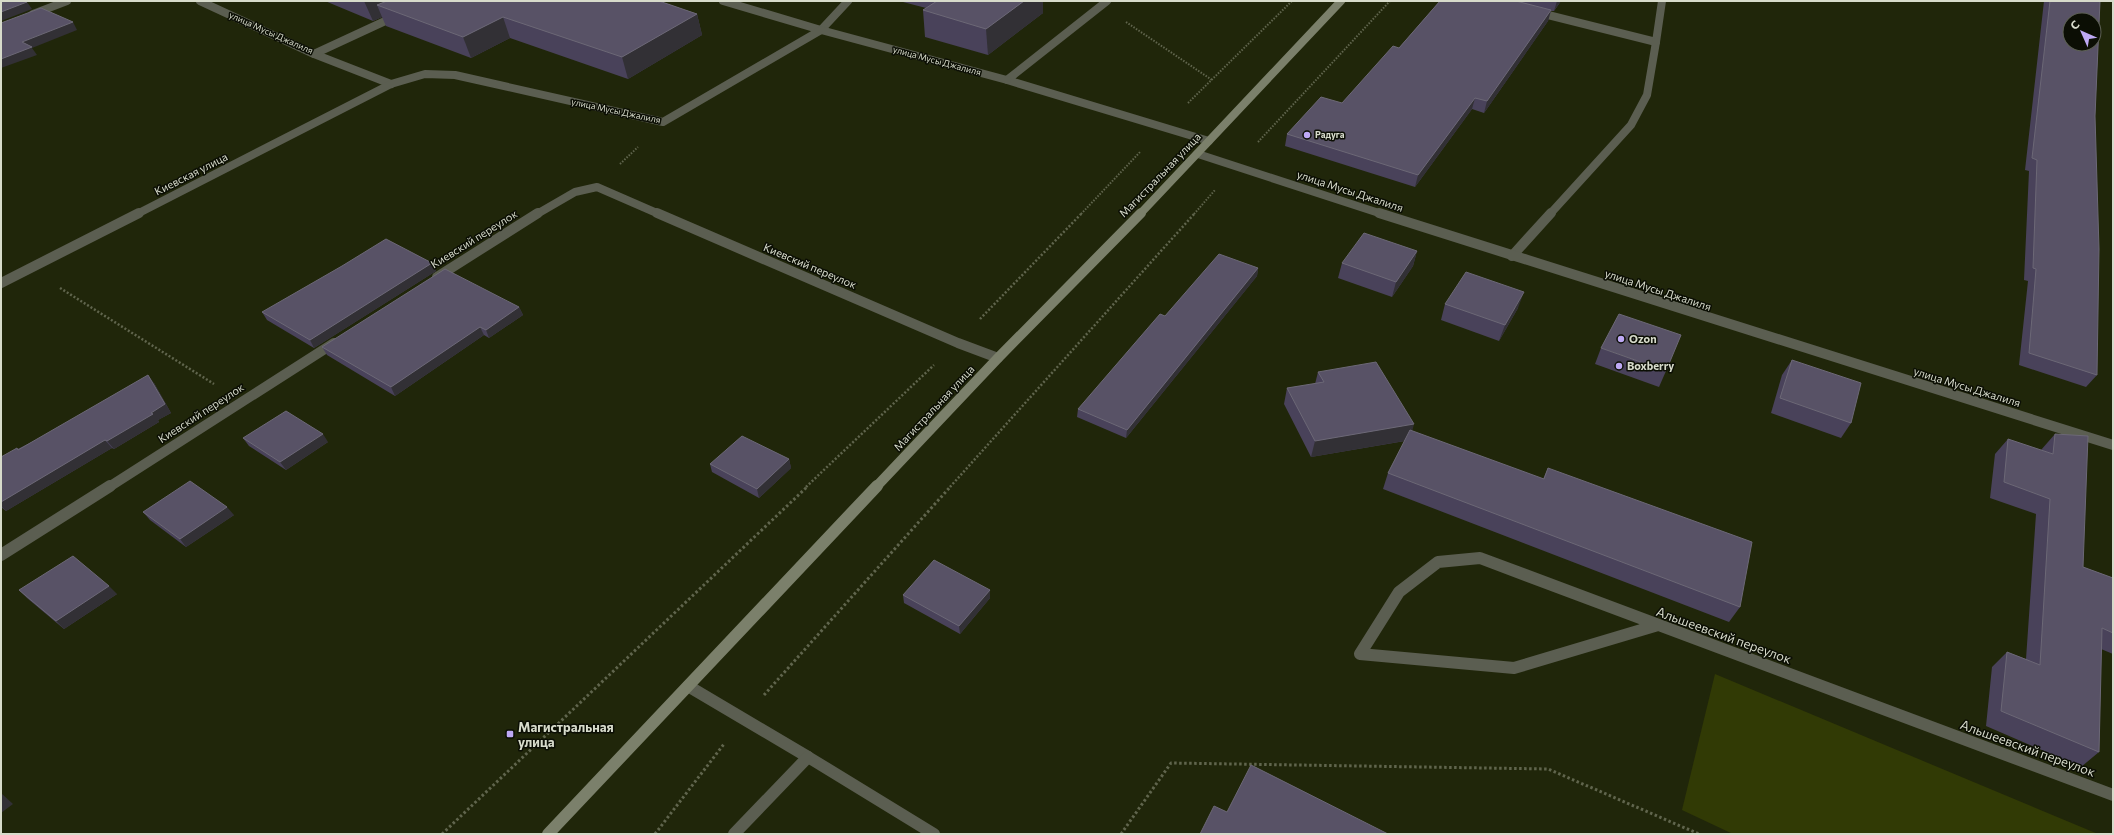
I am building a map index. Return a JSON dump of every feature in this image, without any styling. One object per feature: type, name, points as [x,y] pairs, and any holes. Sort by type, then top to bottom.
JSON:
[{"type":"street","points":[[23,18],[67,1]]},
{"type":"street","name":"улица Мусы Джалиля","points":[[200,1],[314,54],[400,14]]},
{"type":"street","name":"улица Мусы Джалиля","points":[[723,1],[782,17],[821,30],[1007,80],[1165,126],[1209,141]]},
{"type":"street","points":[[821,30],[848,1]]},
{"type":"street","name":"Магистральная улица","points":[[548,834],[998,358],[1198,154],[1341,1]]},
{"type":"street","points":[[1512,256],[1631,126],[1647,95],[1662,1]]},
{"type":"street","points":[[1007,80],[1104,3]]},
{"type":"street","points":[[1527,10],[1656,42]]},
{"type":"street","name":"улица Мусы Джалиля","points":[[392,84],[425,74],[455,75],[663,122],[821,30]]},
{"type":"street","points":[[314,54],[392,84]]},
{"type":"street","name":"Киевская улица","points":[[1,283],[392,84]]},
{"type":"street","name":"улица Мусы Джалиля","points":[[1198,154],[1512,256],[2113,445]]},
{"type":"street","name":"Киевский переулок","points":[[428,283],[575,192],[597,187],[958,343],[998,358]]},
{"type":"street","name":"Киевский переулок","points":[[1,555],[342,338]]},
{"type":"street","name":"Альшеевский переулок","points":[[1658,625],[1514,668],[1360,654],[1399,592],[1438,562],[1480,558],[2113,795]]},
{"type":"street","points":[[688,686],[934,834]]},
{"type":"street","points":[[734,834],[808,757]]},
{"type":"path","points":[[442,834],[958,343],[1165,126],[1292,1]]},
{"type":"path","points":[[655,834],[743,719],[1235,167],[1390,1]]},
{"type":"path","points":[[1104,3],[1212,80]]},
{"type":"path","points":[[597,187],[663,122]]},
{"type":"path","points":[[29,269],[242,401]]},
{"type":"path","points":[[1121,834],[1171,763],[1548,768],[1699,834]]},
{"type":"green space","points":[[1715,674],[2098,834],[1733,834],[1682,810]]},
{"type":"building","points":[[1,1],[25,1],[27,2],[1,12]]},
{"type":"building","points":[[387,1],[659,1],[697,14],[622,57],[503,17],[463,37],[377,5]]},
{"type":"building","points":[[937,1],[1024,1],[986,29],[923,10]]},
{"type":"building","points":[[1440,1],[1516,1],[1551,10],[1487,101],[1475,98],[1418,175],[1287,134],[1321,97],[1342,103],[1393,46],[1399,48]]},
{"type":"building","points":[[2050,1],[2100,1],[2100,12],[2062,12],[2062,52],[2098,52],[2095,116],[2099,249],[2097,375],[2029,353],[2036,269],[2033,268],[2037,160],[2032,158]]},
{"type":"building","points":[[41,8],[73,22],[22,42],[32,47],[1,59],[1,23]]},
{"type":"building","points":[[1364,233],[1417,251],[1396,282],[1342,263]]},
{"type":"building","points":[[386,239],[432,263],[310,340],[262,312],[342,266]]},
{"type":"building","points":[[1219,254],[1258,268],[1127,430],[1078,409],[1160,314],[1165,316]]},
{"type":"building","points":[[445,269],[519,307],[486,330],[480,327],[391,387],[322,347]]},
{"type":"building","points":[[1466,272],[1524,292],[1505,325],[1445,304]]},
{"type":"building","points":[[1619,314],[1681,335],[1666,371],[1601,348]]},
{"type":"building","points":[[1792,360],[1861,383],[1851,423],[1780,398]]},
{"type":"building","points":[[1376,362],[1414,424],[1315,441],[1287,388],[1324,382],[1318,372]]},
{"type":"building","points":[[148,375],[165,404],[151,413],[153,414],[107,441],[105,440],[1,502],[1,457],[17,448],[18,450]]},
{"type":"building","points":[[286,411],[323,434],[280,462],[243,438]]},
{"type":"building","points":[[1410,430],[1544,479],[1548,468],[1752,542],[1740,607],[1388,473]]},
{"type":"building","points":[[2055,434],[2088,436],[2083,567],[2113,578],[2113,633],[2102,628],[2099,752],[2001,711],[2007,652],[2040,665],[2050,499],[2004,482],[2008,439],[2053,454]]},
{"type":"building","points":[[742,436],[789,459],[757,489],[710,464]]},
{"type":"building","points":[[190,481],[227,507],[180,539],[143,512]]},
{"type":"building","points":[[73,556],[109,586],[56,621],[19,590]]},
{"type":"building","points":[[934,560],[990,590],[959,626],[903,595]]},
{"type":"building","points":[[1251,765],[1388,834],[1200,834],[1214,806],[1227,812]]},
{"type":"place","name":"Радуга","points":[[1307,135]]},
{"type":"place","name":"Ozon","points":[[1621,339]]},
{"type":"place","name":"Boxberry","points":[[1619,366]]},
{"type":"place","name":"Магистральная улица","points":[[510,734]]}]
